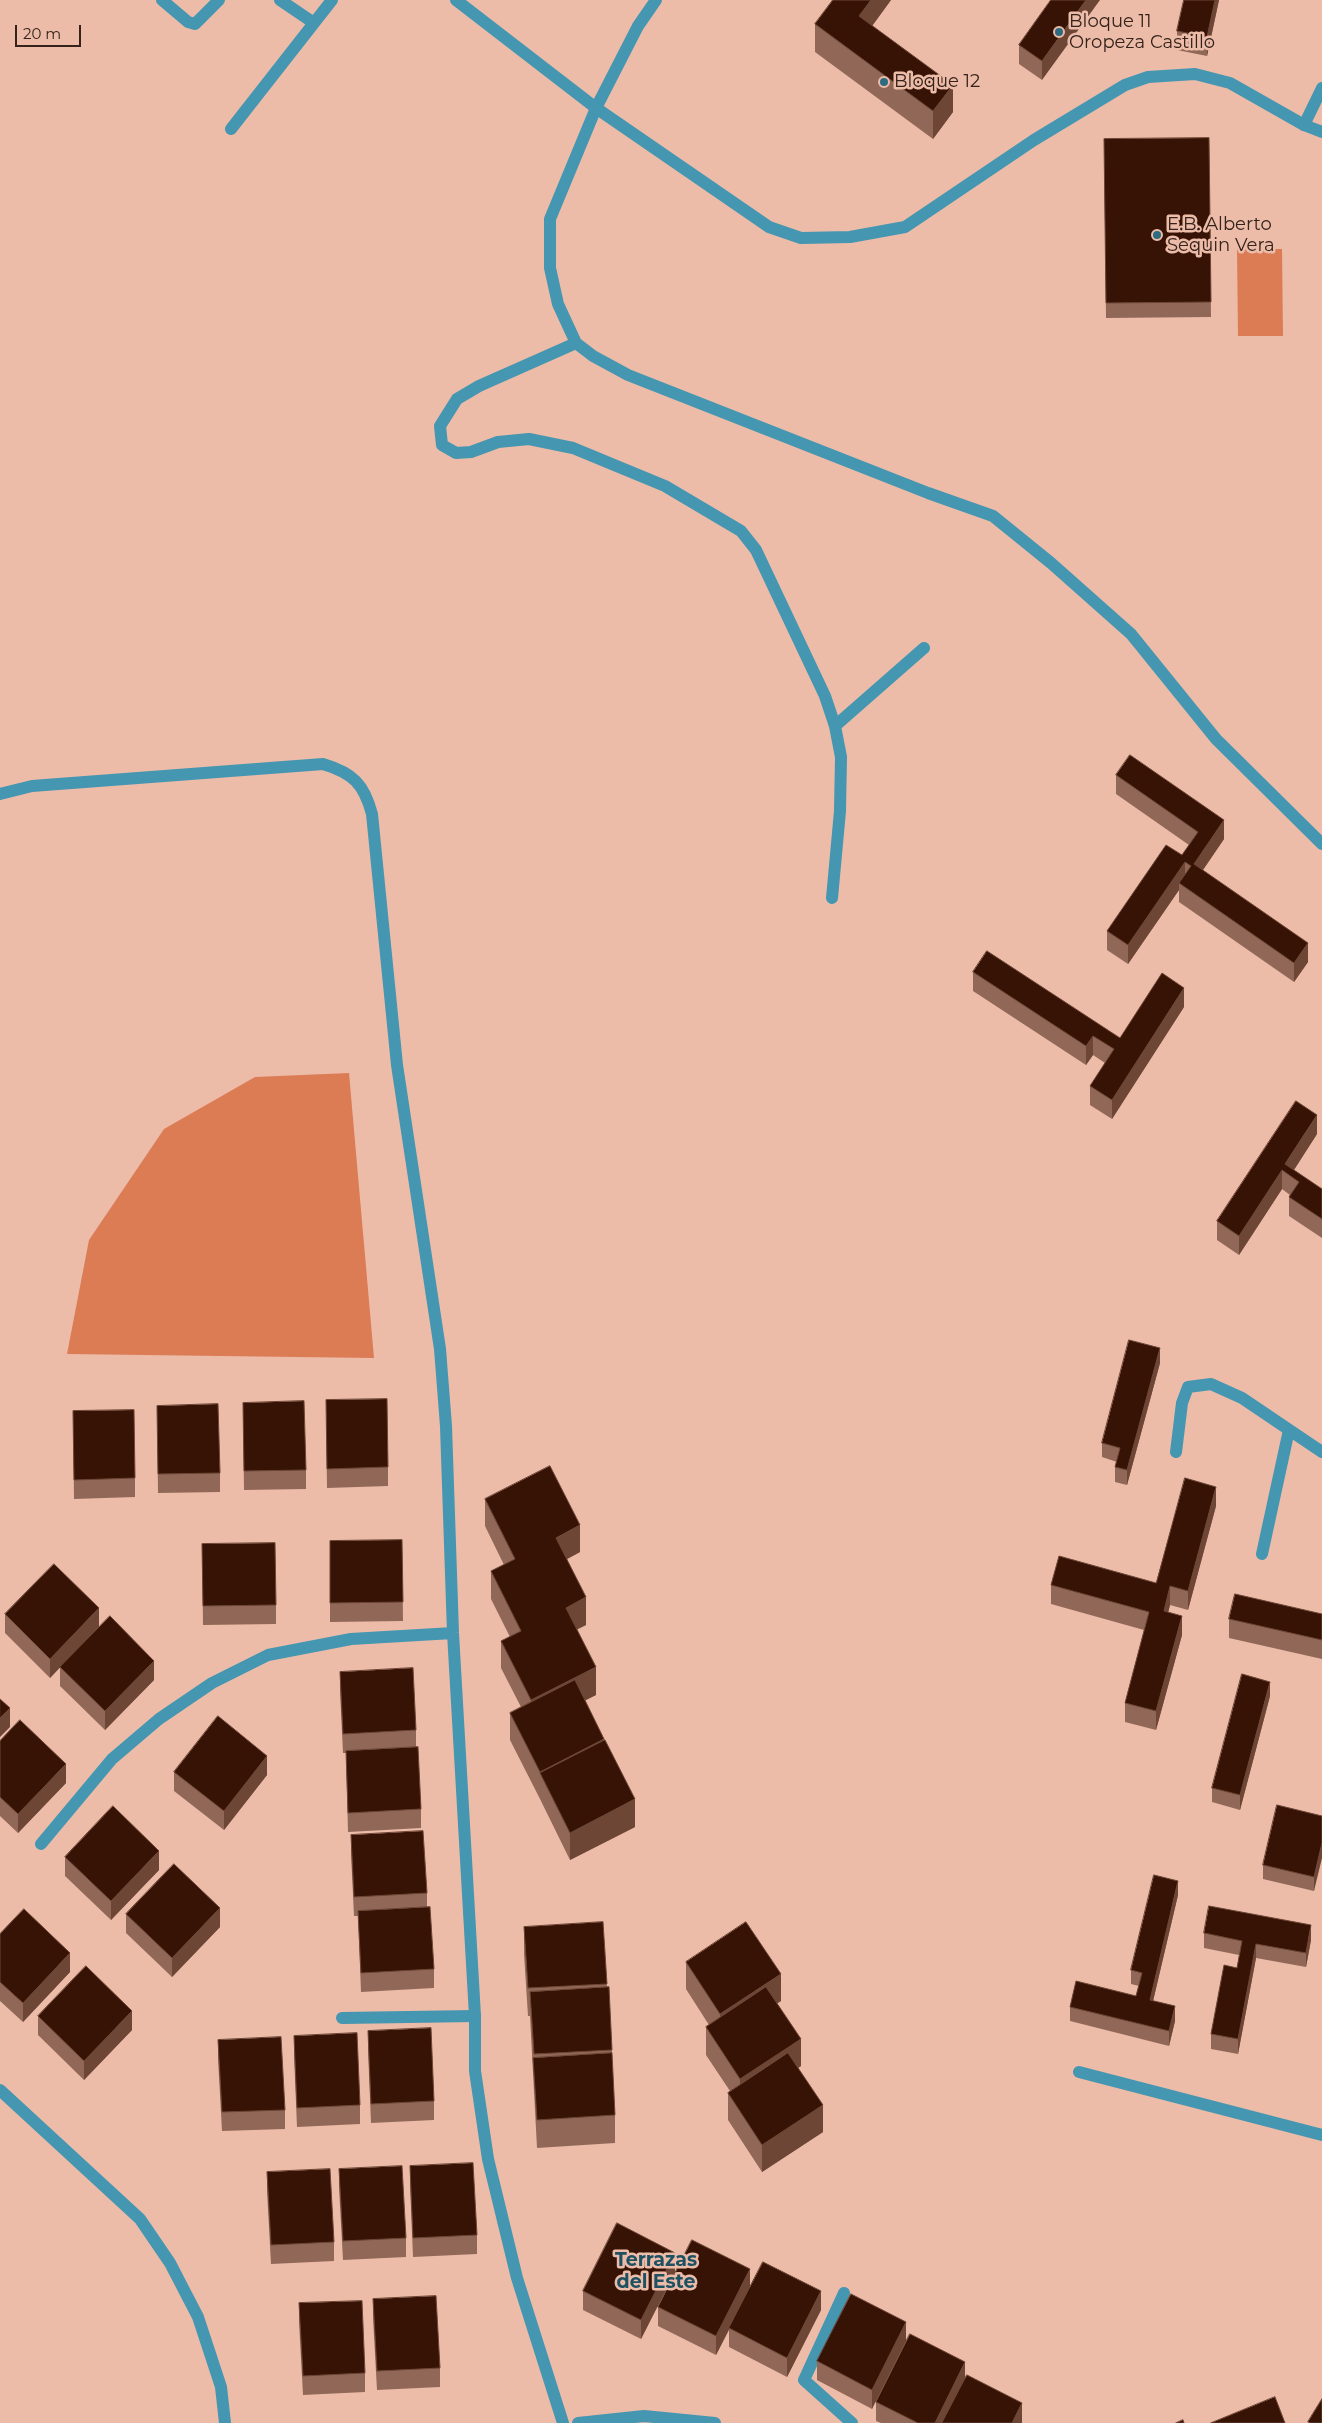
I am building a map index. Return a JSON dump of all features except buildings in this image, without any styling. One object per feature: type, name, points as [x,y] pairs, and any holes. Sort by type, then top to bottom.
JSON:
[{"type":"street","points":[[162,0],[188,22],[195,24],[219,0]]},
{"type":"street","points":[[280,0],[314,23]]},
{"type":"street","points":[[231,128],[332,0]]},
{"type":"street","points":[[456,0],[596,108],[768,227],[801,238],[850,237],[905,227],[1034,140],[1125,85],[1148,77],[1195,74],[1230,83],[1304,125],[1322,132]]},
{"type":"street","points":[[656,0],[638,26],[596,108],[550,219],[550,268],[558,304],[576,343],[593,356],[628,375],[928,493],[993,516],[1051,562],[1131,634],[1216,739],[1322,844]]},
{"type":"street","points":[[1304,125],[1322,88]]},
{"type":"street","points":[[576,343],[479,386],[457,399],[440,426],[442,445],[456,454],[471,452],[498,442],[529,439],[573,448],[665,486],[741,531],[756,550],[825,696],[835,726],[841,757],[840,811],[832,898]]},
{"type":"street","points":[[835,726],[924,648]]},
{"type":"street","points":[[0,794],[32,786],[323,764],[342,770],[357,781],[367,797],[372,814],[398,1065],[440,1349],[446,1426],[453,1633],[475,2016],[475,2071],[488,2159],[517,2278],[562,2423]]},
{"type":"street","points":[[1176,1452],[1182,1404],[1188,1387],[1211,1384],[1242,1398],[1322,1452]]},
{"type":"street","points":[[1262,1554],[1289,1430]]},
{"type":"street","points":[[42,1844],[112,1759],[159,1719],[212,1682],[268,1655],[351,1639],[453,1633]]},
{"type":"street","points":[[342,2018],[475,2016]]},
{"type":"street","points":[[1079,2072],[1322,2135]]},
{"type":"street","points":[[0,2090],[140,2219],[170,2264],[198,2317],[221,2387],[225,2423]]},
{"type":"street","points":[[844,2293],[804,2380],[852,2423]]},
{"type":"street","points":[[578,2423],[644,2416],[715,2423]]},
{"type":"shaded area","points":[[1237,249],[1282,249],[1283,336],[1238,336]]},
{"type":"shaded area","points":[[349,1073],[374,1358],[67,1354],[89,1240],[164,1129],[255,1077]]},
{"type":"place","name":"Bloque 11 Oropeza Castillo","points":[[1059,32]]},
{"type":"place","name":"Bloque 12","points":[[884,82]]},
{"type":"place","name":"E.B. Alberto Sequin Vera","points":[[1157,235]]},
{"type":"district","name":"Terrazas del Este","points":[[656,2271]]}]
